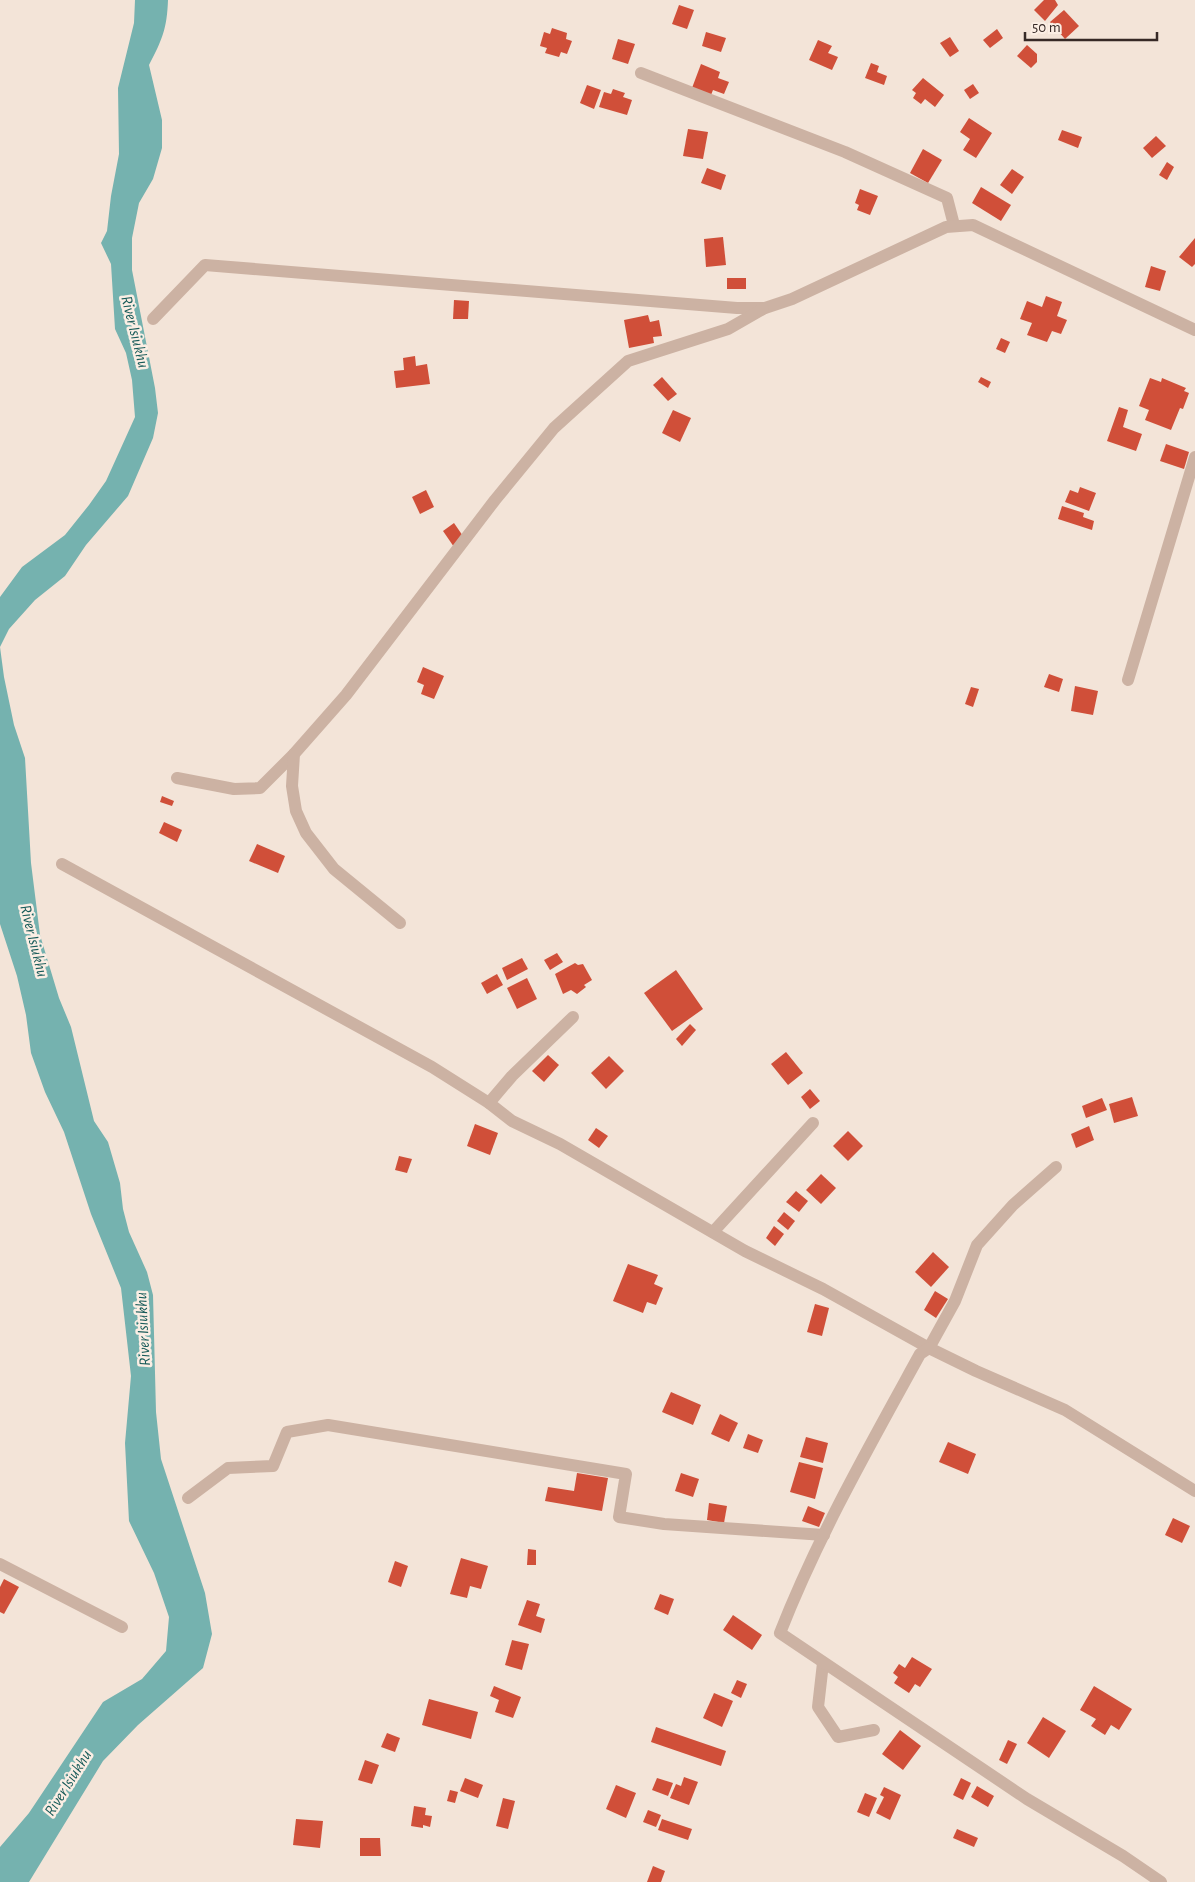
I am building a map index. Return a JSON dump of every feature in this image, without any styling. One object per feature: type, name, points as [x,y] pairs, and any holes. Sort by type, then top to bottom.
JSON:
[{"type":"street","points":[[641,73],[845,152],[947,198],[954,226]]},
{"type":"street","points":[[176,778],[234,789],[260,788],[294,754],[346,695],[495,500],[554,428],[628,361],[728,329],[765,308],[792,299],[939,230],[954,226],[973,225],[1195,330]]},
{"type":"street","points":[[153,319],[205,265],[737,308],[765,308]]},
{"type":"street","points":[[1128,680],[1195,457]]},
{"type":"street","points":[[294,754],[292,786],[296,811],[306,833],[334,869],[400,923]]},
{"type":"street","points":[[62,864],[432,1067],[512,1121],[560,1144],[745,1251],[888,1323],[929,1348],[1065,1410],[1195,1491]]},
{"type":"street","points":[[489,1104],[512,1076],[573,1017]]},
{"type":"street","points":[[713,1232],[813,1123]]},
{"type":"street","points":[[1056,1167],[1013,1205],[977,1245],[954,1302],[929,1348],[920,1354],[876,1434],[798,1587],[780,1633],[1027,1799],[1123,1856],[1161,1882]]},
{"type":"street","points":[[188,1498],[228,1468],[273,1466],[287,1432],[328,1425],[626,1474],[619,1517],[682,1526],[824,1536]]},
{"type":"street","points":[[0,1564],[122,1627]]},
{"type":"street","points":[[823,1663],[818,1707],[838,1737],[874,1730]]},
{"type":"water","name":"River Isiukhu","points":[[135,0],[168,0],[163,34],[149,65],[162,120],[162,148],[153,179],[139,203],[132,238],[132,270],[155,388],[158,413],[153,438],[128,496],[86,545],[65,576],[35,600],[9,629],[0,647],[0,597],[22,567],[65,535],[89,505],[106,481],[135,417],[132,380],[126,353],[115,329],[111,264],[101,243],[107,231],[119,154],[118,88],[134,23]]},
{"type":"water","name":"River Isiukhu","points":[[0,647],[14,725],[25,758],[31,863],[40,935],[59,998],[71,1027],[94,1121],[108,1142],[120,1183],[123,1209],[129,1232],[147,1272],[153,1295],[156,1412],[161,1459],[205,1593],[212,1634],[203,1668],[138,1725],[103,1761],[29,1882],[0,1882],[0,1847],[29,1813],[103,1702],[142,1679],[166,1651],[169,1617],[154,1573],[129,1521],[125,1443],[131,1376],[121,1288],[91,1214],[64,1132],[45,1092],[31,1053],[26,1015],[17,976],[0,924]]},
{"type":"building","points":[[1044,0],[1055,0],[1058,5],[1045,21],[1034,10]]},
{"type":"building","points":[[679,5],[694,10],[687,29],[672,24]]},
{"type":"building","points":[[1064,10],[1079,26],[1065,39],[1050,22]]},
{"type":"building","points":[[552,28],[567,33],[566,39],[572,41],[567,54],[561,52],[559,57],[545,53],[547,48],[540,46],[544,32],[550,34]]},
{"type":"building","points":[[997,29],[1003,38],[990,48],[983,40]]},
{"type":"building","points":[[706,32],[726,38],[721,52],[702,46]]},
{"type":"building","points":[[950,37],[959,51],[950,57],[940,43]]},
{"type":"building","points":[[618,39],[635,44],[628,64],[612,59]]},
{"type":"building","points":[[818,40],[832,46],[828,53],[838,57],[832,70],[809,60]]},
{"type":"building","points":[[1027,45],[1037,54],[1037,62],[1031,68],[1017,56]]},
{"type":"building","points":[[871,63],[879,66],[877,72],[887,76],[884,85],[865,78]]},
{"type":"building","points":[[701,64],[720,72],[718,78],[729,82],[724,94],[713,90],[711,95],[692,88]]},
{"type":"building","points":[[923,78],[944,95],[935,107],[925,99],[921,104],[913,98],[916,93],[912,90]]},
{"type":"building","points":[[973,84],[979,93],[970,99],[964,90]]},
{"type":"building","points":[[587,85],[601,90],[594,109],[580,103]]},
{"type":"building","points":[[613,89],[625,93],[623,97],[632,100],[627,115],[599,107],[604,92],[611,94]]},
{"type":"building","points":[[969,118],[992,133],[976,158],[963,150],[970,139],[960,132]]},
{"type":"building","points":[[688,129],[708,132],[703,159],[683,156]]},
{"type":"building","points":[[1062,130],[1082,137],[1078,148],[1058,140]]},
{"type":"building","points":[[1156,136],[1166,146],[1152,158],[1143,148]]},
{"type":"building","points":[[923,149],[942,160],[928,183],[910,173]]},
{"type":"building","points":[[1167,162],[1174,167],[1167,180],[1159,175]]},
{"type":"building","points":[[707,168],[726,175],[721,190],[701,183]]},
{"type":"building","points":[[1012,169],[1024,177],[1012,194],[1000,185]]},
{"type":"building","points":[[981,187],[1011,205],[1001,221],[972,203]]},
{"type":"building","points":[[860,189],[878,196],[870,215],[857,210],[859,205],[855,203]]},
{"type":"building","points":[[723,237],[726,265],[706,267],[704,239]]},
{"type":"building","points":[[1195,238],[1195,264],[1192,267],[1179,257]]},
{"type":"building","points":[[1151,266],[1166,271],[1160,291],[1145,287]]},
{"type":"building","points":[[727,278],[746,278],[746,289],[727,289]]},
{"type":"building","points":[[1046,296],[1062,302],[1057,316],[1067,320],[1061,334],[1052,331],[1047,342],[1027,335],[1032,323],[1020,319],[1027,301],[1042,307]]},
{"type":"building","points":[[454,300],[469,301],[468,319],[453,319]]},
{"type":"building","points":[[648,315],[650,322],[659,320],[662,336],[653,337],[654,343],[629,348],[624,320]]},
{"type":"building","points":[[1001,338],[1010,342],[1005,353],[996,349]]},
{"type":"building","points":[[415,356],[416,366],[427,364],[430,384],[396,388],[394,371],[404,370],[403,358]]},
{"type":"building","points":[[662,377],[677,394],[668,401],[653,385]]},
{"type":"building","points":[[981,377],[991,382],[988,388],[978,382]]},
{"type":"building","points":[[1150,378],[1161,382],[1162,378],[1186,388],[1184,391],[1189,393],[1183,409],[1180,408],[1171,430],[1145,420],[1149,410],[1139,406]]},
{"type":"building","points":[[1119,407],[1128,410],[1123,427],[1142,434],[1136,451],[1107,441]]},
{"type":"building","points":[[673,410],[691,418],[680,442],[662,433]]},
{"type":"building","points":[[1166,444],[1189,452],[1184,469],[1160,461]]},
{"type":"building","points":[[1080,487],[1096,493],[1089,511],[1065,502],[1070,490],[1078,493]]},
{"type":"building","points":[[426,490],[434,507],[420,514],[412,497]]},
{"type":"building","points":[[1062,506],[1084,513],[1083,517],[1094,521],[1092,530],[1058,519]]},
{"type":"building","points":[[454,523],[465,539],[454,547],[443,531]]},
{"type":"building","points":[[423,667],[444,676],[434,699],[421,694],[424,685],[417,682]]},
{"type":"building","points":[[1049,674],[1063,679],[1059,692],[1044,687]]},
{"type":"building","points":[[1075,686],[1098,691],[1093,715],[1071,711]]},
{"type":"building","points":[[971,687],[979,689],[973,707],[965,704]]},
{"type":"building","points":[[162,796],[174,801],[172,806],[160,802]]},
{"type":"building","points":[[164,822],[182,830],[177,842],[159,833]]},
{"type":"building","points":[[257,844],[285,856],[278,873],[249,861]]},
{"type":"building","points":[[557,953],[563,962],[550,970],[544,960]]},
{"type":"building","points":[[522,958],[528,969],[507,980],[502,968]]},
{"type":"building","points":[[575,963],[578,965],[583,964],[592,980],[584,985],[586,987],[577,994],[571,990],[563,994],[555,974]]},
{"type":"building","points":[[676,970],[703,1009],[672,1031],[644,993]]},
{"type":"building","points":[[497,974],[503,985],[487,994],[481,983]]},
{"type":"building","points":[[527,978],[537,999],[517,1009],[507,988]]},
{"type":"building","points":[[690,1024],[696,1030],[682,1046],[676,1039]]},
{"type":"building","points":[[786,1052],[803,1073],[788,1085],[771,1064]]},
{"type":"building","points":[[548,1055],[559,1065],[544,1082],[532,1071]]},
{"type":"building","points":[[609,1056],[624,1071],[606,1089],[591,1073]]},
{"type":"building","points":[[810,1089],[820,1101],[810,1109],[801,1097]]},
{"type":"building","points":[[1132,1097],[1138,1116],[1114,1123],[1109,1104]]},
{"type":"building","points":[[1102,1098],[1107,1110],[1086,1118],[1082,1106]]},
{"type":"building","points":[[475,1124],[498,1133],[490,1155],[467,1146]]},
{"type":"building","points":[[1089,1126],[1094,1140],[1076,1148],[1071,1134]]},
{"type":"building","points":[[596,1128],[608,1136],[599,1148],[588,1140]]},
{"type":"building","points":[[848,1131],[863,1146],[848,1161],[833,1146]]},
{"type":"building","points":[[399,1156],[412,1159],[407,1173],[395,1170]]},
{"type":"building","points":[[821,1174],[836,1188],[821,1204],[806,1190]]},
{"type":"building","points":[[796,1191],[808,1201],[799,1212],[786,1202]]},
{"type":"building","points":[[784,1212],[795,1221],[788,1230],[777,1221]]},
{"type":"building","points":[[774,1226],[784,1234],[775,1246],[766,1238]]},
{"type":"building","points":[[933,1252],[949,1267],[931,1287],[915,1272]]},
{"type":"building","points":[[628,1264],[658,1275],[654,1284],[663,1288],[656,1305],[647,1302],[643,1313],[613,1301]]},
{"type":"building","points":[[935,1291],[948,1299],[936,1318],[924,1310]]},
{"type":"building","points":[[815,1304],[829,1308],[822,1336],[807,1332]]},
{"type":"building","points":[[671,1392],[701,1405],[693,1425],[662,1412]]},
{"type":"building","points":[[720,1414],[738,1423],[729,1442],[711,1434]]},
{"type":"building","points":[[748,1434],[763,1440],[758,1453],[743,1448]]},
{"type":"building","points":[[806,1437],[828,1443],[823,1463],[800,1457]]},
{"type":"building","points":[[948,1442],[976,1454],[968,1474],[939,1462]]},
{"type":"building","points":[[799,1462],[823,1468],[815,1499],[790,1492]]},
{"type":"building","points":[[577,1473],[608,1478],[602,1511],[545,1501],[548,1487],[574,1491]]},
{"type":"building","points":[[681,1473],[699,1479],[693,1497],[675,1491]]},
{"type":"building","points":[[709,1503],[727,1506],[724,1523],[707,1520]]},
{"type":"building","points":[[808,1506],[825,1513],[819,1527],[802,1521]]},
{"type":"building","points":[[1173,1518],[1190,1526],[1182,1543],[1165,1535]]},
{"type":"building","points":[[528,1549],[536,1550],[536,1565],[527,1565]]},
{"type":"building","points":[[461,1558],[488,1566],[481,1589],[470,1586],[467,1598],[450,1594]]},
{"type":"building","points":[[395,1561],[408,1566],[401,1587],[388,1582]]},
{"type":"building","points":[[4,1579],[19,1587],[4,1614],[0,1612],[0,1587]]},
{"type":"building","points":[[660,1594],[674,1599],[668,1615],[654,1609]]},
{"type":"building","points":[[527,1600],[540,1604],[536,1616],[545,1619],[541,1633],[518,1625]]},
{"type":"building","points":[[733,1615],[762,1635],[752,1650],[723,1630]]},
{"type":"building","points":[[512,1640],[529,1644],[522,1670],[505,1665]]},
{"type":"building","points":[[912,1657],[932,1669],[920,1687],[915,1684],[909,1693],[894,1683],[898,1677],[893,1673],[899,1664],[905,1668]]},
{"type":"building","points":[[737,1680],[747,1684],[741,1698],[731,1693]]},
{"type":"building","points":[[494,1686],[521,1697],[513,1718],[495,1712],[499,1700],[490,1696]]},
{"type":"building","points":[[1094,1686],[1132,1709],[1119,1730],[1111,1725],[1105,1735],[1091,1726],[1096,1719],[1080,1710]]},
{"type":"building","points":[[714,1693],[733,1701],[722,1727],[703,1718]]},
{"type":"building","points":[[429,1699],[478,1712],[471,1739],[422,1725]]},
{"type":"building","points":[[1043,1717],[1066,1731],[1049,1758],[1027,1743]]},
{"type":"building","points":[[656,1727],[726,1751],[721,1766],[651,1742]]},
{"type":"building","points":[[900,1730],[921,1746],[903,1770],[882,1754]]},
{"type":"building","points":[[387,1733],[400,1738],[395,1752],[381,1747]]},
{"type":"building","points":[[1008,1740],[1017,1744],[1007,1764],[999,1760]]},
{"type":"building","points":[[365,1760],[379,1765],[372,1784],[358,1780]]},
{"type":"building","points":[[684,1777],[698,1782],[689,1805],[670,1798],[676,1784],[681,1786]]},
{"type":"building","points":[[465,1778],[483,1785],[478,1798],[460,1791]]},
{"type":"building","points":[[657,1778],[673,1783],[668,1796],[652,1790]]},
{"type":"building","points":[[961,1778],[971,1783],[963,1800],[953,1795]]},
{"type":"building","points":[[616,1785],[636,1793],[626,1818],[606,1809]]},
{"type":"building","points":[[977,1786],[994,1796],[988,1807],[971,1797]]},
{"type":"building","points":[[884,1787],[901,1795],[890,1820],[876,1813],[884,1797],[880,1795]]},
{"type":"building","points":[[450,1790],[458,1792],[455,1803],[447,1801]]},
{"type":"building","points":[[865,1793],[877,1798],[869,1817],[857,1812]]},
{"type":"building","points":[[503,1798],[515,1801],[508,1829],[496,1826]]},
{"type":"building","points":[[414,1806],[426,1808],[425,1815],[432,1816],[430,1827],[423,1825],[423,1828],[411,1826]]},
{"type":"building","points":[[648,1810],[661,1815],[656,1827],[643,1822]]},
{"type":"building","points":[[296,1819],[323,1821],[320,1848],[293,1845]]},
{"type":"building","points":[[662,1819],[692,1829],[688,1840],[658,1830]]},
{"type":"building","points":[[957,1829],[978,1838],[974,1847],[953,1838]]},
{"type":"building","points":[[360,1838],[380,1838],[381,1856],[360,1856]]},
{"type":"building","points":[[653,1866],[665,1871],[661,1882],[647,1882]]}]
